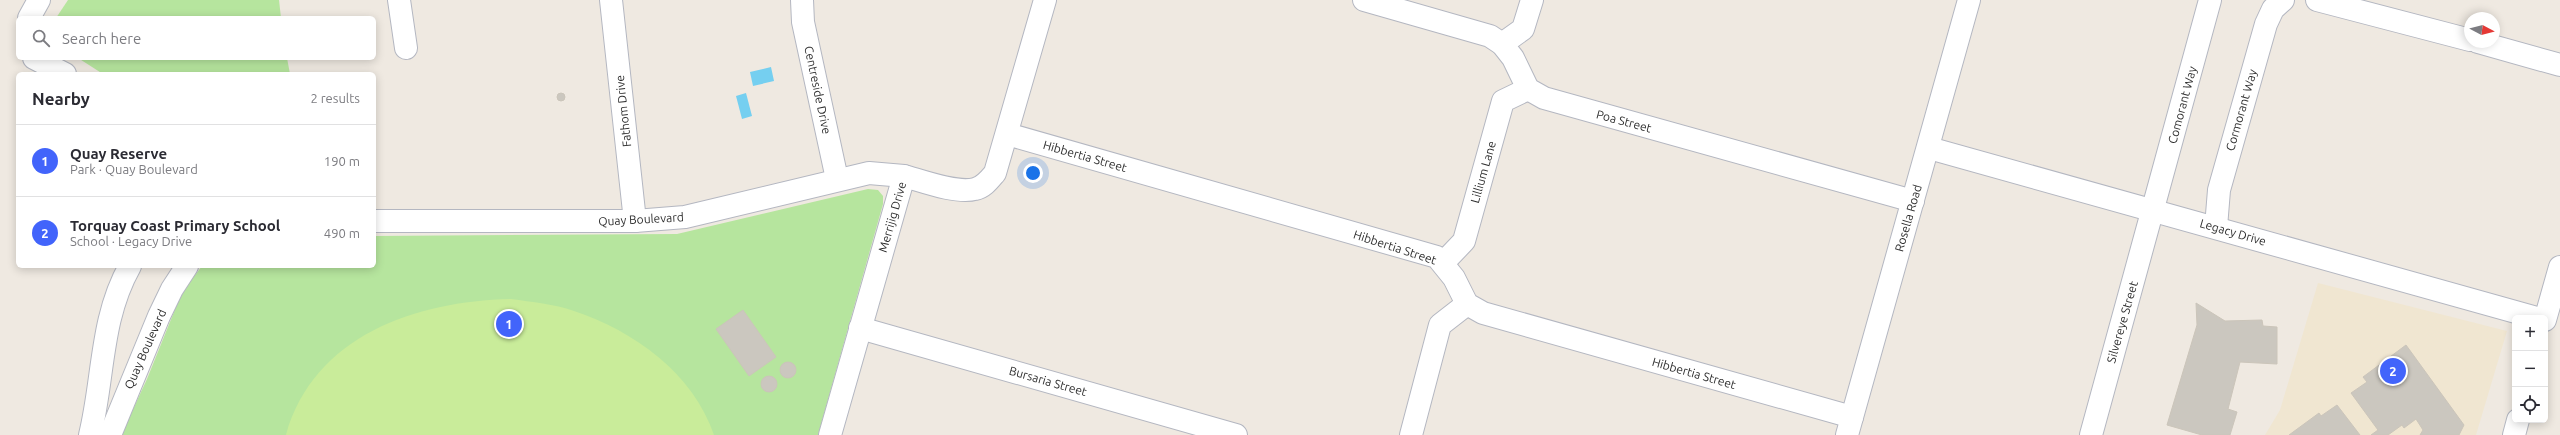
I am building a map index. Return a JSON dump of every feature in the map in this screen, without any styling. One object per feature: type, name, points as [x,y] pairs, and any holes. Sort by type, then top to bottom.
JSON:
[{"type":"street","points":[[30,16],[39,0]]},
{"type":"street","points":[[399,0],[406,48]]},
{"type":"street","name":"Fathom Drive","points":[[611,0],[635,221]]},
{"type":"street","name":"Centreside Drive","points":[[802,0],[803,22],[837,179]]},
{"type":"street","name":"Merrijig Drive","points":[[830,435],[904,176],[949,188],[975,189],[986,184],[995,173],[1045,0]]},
{"type":"street","points":[[1364,0],[1490,36],[1502,44],[1514,58],[1528,89]]},
{"type":"street","points":[[1502,44],[1523,29],[1532,0]]},
{"type":"street","name":"Rosella Road","points":[[1850,426],[1929,148],[1968,0]]},
{"type":"street","name":"Comorant Way","points":[[2154,210],[2210,0]]},
{"type":"street","name":"Cormorant Way","points":[[2216,227],[2219,190],[2266,24],[2274,9],[2283,0]]},
{"type":"street","points":[[2317,0],[2464,38]]},
{"type":"street","points":[[2499,48],[2560,65]]},
{"type":"street","points":[[38,60],[60,72]]},
{"type":"street","name":"Poa Street","points":[[1528,89],[1544,98],[1913,201]]},
{"type":"street","name":"Lillium Lane","points":[[1443,263],[1464,241],[1503,101],[1528,89]]},
{"type":"street","name":"Hibbertia Street","points":[[1007,134],[1430,255],[1443,263],[1467,304],[1483,313],[1850,426]]},
{"type":"street","name":"Legacy Drive","points":[[1929,148],[2526,315]]},
{"type":"street","name":"Quay Boulevard","points":[[376,222],[635,221],[685,217],[837,179],[878,172],[904,176]]},
{"type":"street","name":"Silvereye Street","points":[[2091,435],[2154,210]]},
{"type":"street","points":[[2546,315],[2560,267]]},
{"type":"street","points":[[90,435],[104,342],[118,294],[129,268]]},
{"type":"street","name":"Quay Boulevard","points":[[110,435],[159,316],[172,289],[186,268]]},
{"type":"street","points":[[1411,435],[1440,325],[1467,304]]},
{"type":"street","points":[[2548,321],[2560,324]]},
{"type":"street","name":"Bursaria Street","points":[[860,328],[1236,435]]},
{"type":"street","points":[[2514,435],[2517,423]]},
{"type":"shaded area","points":[[2318,283],[2507,331],[2476,435],[2265,435],[2280,410]]},
{"type":"green space","points":[[68,0],[279,0],[281,16],[57,16]]},
{"type":"green space","points":[[81,60],[287,60],[290,72],[100,72]]},
{"type":"green space","points":[[868,189],[878,190],[883,196],[883,204],[818,435],[121,435],[147,379],[182,292],[200,268],[376,268],[376,236],[677,234]]},
{"type":"green space","points":[[511,299],[551,305],[574,311],[618,330],[639,343],[659,357],[692,392],[714,435],[286,435],[300,401],[320,372],[345,349],[374,330],[406,317],[440,307],[475,301]]},
{"type":"water","points":[[771,67],[774,81],[753,86],[750,72]]},
{"type":"water","points":[[746,93],[752,116],[742,119],[736,96]]},
{"type":"building","points":[[559,93],[563,93],[565,97],[563,101],[559,101],[557,99],[557,95]]},
{"type":"building","points":[[2196,303],[2225,321],[2262,320],[2263,326],[2277,327],[2277,364],[2240,362],[2228,409],[2237,412],[2230,435],[2202,435],[2167,425],[2197,325]]},
{"type":"building","points":[[743,310],[776,357],[749,376],[716,329]]},
{"type":"building","points":[[2406,345],[2464,425],[2459,435],[2420,435],[2423,430],[2416,419],[2404,428],[2402,425],[2388,435],[2371,435],[2378,430],[2351,393],[2367,382],[2363,377]]},
{"type":"building","points":[[785,362],[791,362],[796,367],[794,376],[791,378],[785,378],[780,373],[780,367]]},
{"type":"building","points":[[766,376],[772,376],[777,381],[775,390],[772,392],[766,392],[761,387],[761,381]]},
{"type":"building","points":[[2337,405],[2360,435],[2289,435],[2319,413],[2321,416]]},
{"type":"place","name":"Quay Reserve","points":[[509,324]]},
{"type":"place","name":"Torquay Coast Primary School","points":[[2393,371]]}]
